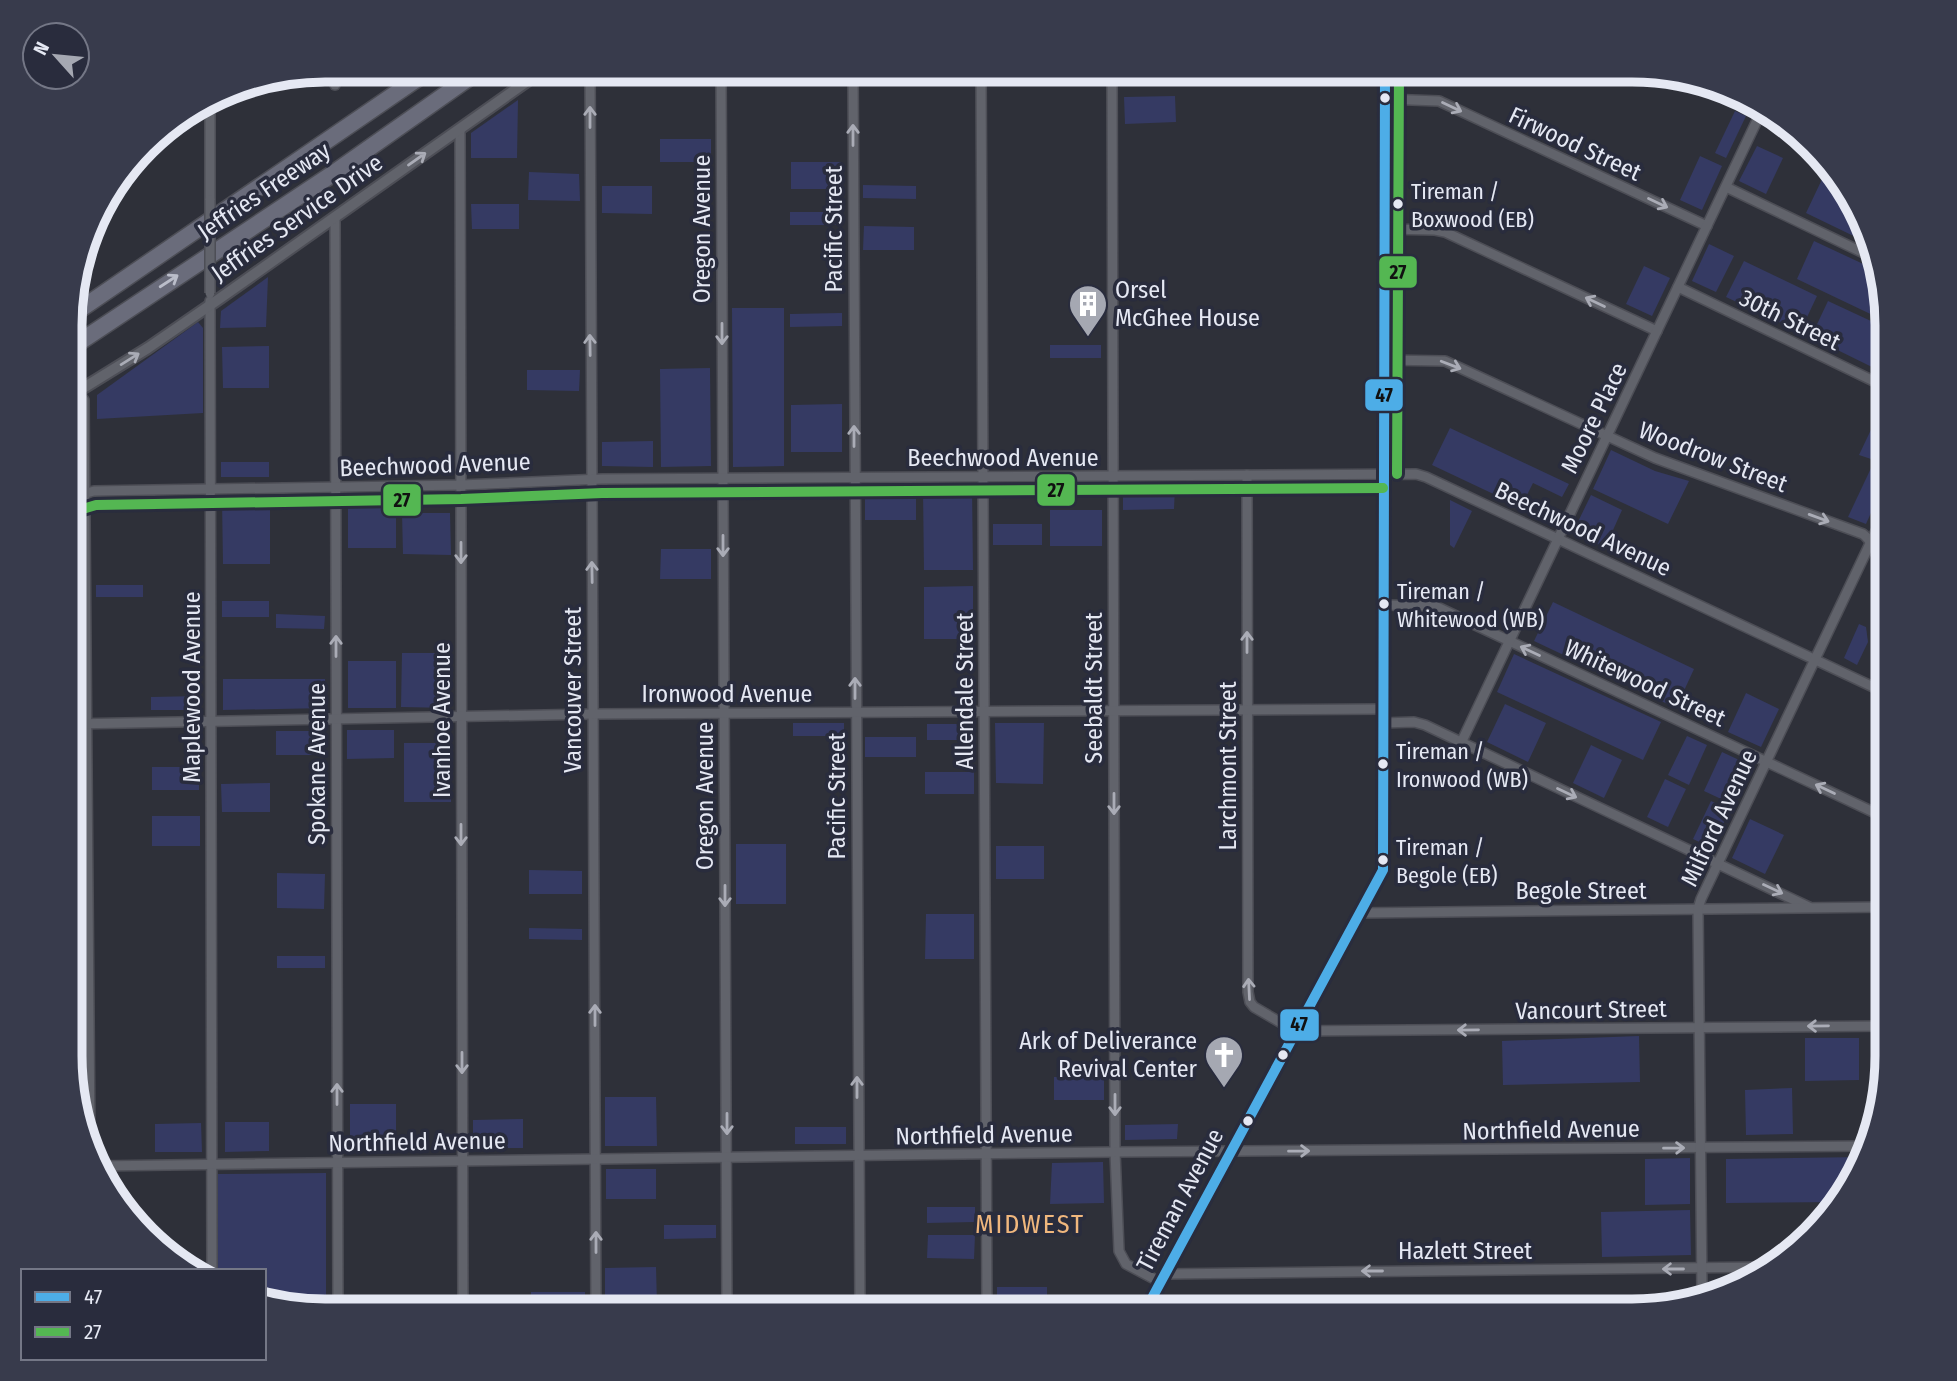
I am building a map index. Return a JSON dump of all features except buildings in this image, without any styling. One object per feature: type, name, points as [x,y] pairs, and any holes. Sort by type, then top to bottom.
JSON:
[{"type":"highway","name":"Jeffries Freeway","points":[[83,307],[411,83]]},
{"type":"highway","name":"Jeffries Freeway","points":[[82,340],[331,175],[462,83]]},
{"type":"street","name":"Jeffries Service Drive","points":[[82,389],[210,305],[525,83]]},
{"type":"street","name":"Vancouver Street","points":[[590,83],[596,1298]]},
{"type":"street","name":"Oregon Avenue","points":[[721,83],[727,1298]]},
{"type":"street","name":"Pacific Street","points":[[853,83],[860,1298]]},
{"type":"street","name":"Allendale Street","points":[[981,83],[988,1299]]},
{"type":"street","name":"Seebaldt Street","points":[[1112,83],[1115,1152],[1119,1251],[1126,1264],[1162,1278]]},
{"type":"street","name":"Tireman Avenue","points":[[1151,1299],[1383,870],[1385,83]]},
{"type":"street","name":"Firwood Street","points":[[1385,99],[1439,101],[1707,226]]},
{"type":"street","name":"Maplewood Avenue","points":[[209,112],[212,1269]]},
{"type":"street","name":"Moore Place","points":[[1461,743],[1758,119]]},
{"type":"street","name":"Ivanhoe Avenue","points":[[460,129],[463,1298]]},
{"type":"street","points":[[1726,187],[1863,252]]},
{"type":"street","name":"Spokane Avenue","points":[[335,218],[338,1298]]},
{"type":"street","points":[[1385,229],[1445,232],[1657,331]]},
{"type":"street","name":"30th Street","points":[[1678,287],[1874,381]]},
{"type":"street","name":"Woodrow Street","points":[[1384,360],[1444,361],[1655,458],[1863,534],[1874,544]]},
{"type":"street","points":[[82,399],[90,1113]]},
{"type":"street","name":"Beechwood Avenue","points":[[85,492],[461,485],[591,479],[1416,474],[1874,687]]},
{"type":"street","name":"Larchmont Street","points":[[1247,475],[1248,992],[1254,1007],[1296,1031]]},
{"type":"street","name":"Milford Avenue","points":[[1702,1288],[1698,909],[1874,537]]},
{"type":"street","name":"Whitewood Street","points":[[1383,605],[1435,606],[1874,812]]},
{"type":"street","name":"Ironwood Avenue","points":[[83,724],[593,714],[1383,709]]},
{"type":"street","points":[[1383,723],[1419,723],[1812,908]]},
{"type":"street","name":"Begole Street","points":[[1359,913],[1874,907]]},
{"type":"street","name":"Vancourt Street","points":[[1296,1031],[1874,1026]]},
{"type":"street","name":"Northfield Avenue","points":[[109,1166],[1115,1152],[1857,1146]]},
{"type":"street","name":"Hazlett Street","points":[[1162,1278],[1749,1268]]},
{"type":"shaded area","points":[[1175,96],[1176,122],[1125,124],[1124,97]]},
{"type":"shaded area","points":[[518,100],[517,158],[471,158],[471,133]]},
{"type":"shaded area","points":[[1735,111],[1746,116],[1726,158],[1715,153]]},
{"type":"shaded area","points":[[660,139],[711,139],[711,162],[660,162]]},
{"type":"shaded area","points":[[1757,146],[1783,158],[1766,194],[1739,181]]},
{"type":"shaded area","points":[[1700,156],[1722,166],[1702,210],[1680,200]]},
{"type":"shaded area","points":[[791,162],[841,162],[841,189],[791,189]]},
{"type":"shaded area","points":[[529,172],[579,174],[580,201],[528,200]]},
{"type":"shaded area","points":[[1823,177],[1842,204],[1858,238],[1806,213]]},
{"type":"shaded area","points":[[863,185],[916,186],[916,199],[863,198]]},
{"type":"shaded area","points":[[602,186],[652,186],[652,214],[602,213]]},
{"type":"shaded area","points":[[471,204],[519,204],[519,229],[472,229]]},
{"type":"shaded area","points":[[790,212],[841,212],[841,225],[790,225]]},
{"type":"shaded area","points":[[864,226],[914,227],[914,250],[863,250]]},
{"type":"shaded area","points":[[1814,241],[1867,266],[1874,316],[1797,279]]},
{"type":"shaded area","points":[[1709,244],[1734,256],[1716,292],[1692,281]]},
{"type":"shaded area","points":[[1744,261],[1817,296],[1800,332],[1726,297]]},
{"type":"shaded area","points":[[1644,266],[1670,278],[1652,316],[1626,304]]},
{"type":"shaded area","points":[[268,277],[266,327],[220,328],[221,311]]},
{"type":"shaded area","points":[[1828,301],[1874,322],[1874,368],[1811,337]]},
{"type":"shaded area","points":[[732,308],[784,308],[784,466],[733,467]]},
{"type":"shaded area","points":[[842,313],[842,326],[790,327],[790,314]]},
{"type":"shaded area","points":[[198,322],[203,328],[203,413],[97,419],[97,395]]},
{"type":"shaded area","points":[[1050,345],[1101,345],[1101,358],[1050,358]]},
{"type":"shaded area","points":[[269,346],[269,388],[223,388],[222,347]]},
{"type":"shaded area","points":[[710,368],[711,466],[661,467],[660,369]]},
{"type":"shaded area","points":[[527,370],[580,370],[579,391],[527,390]]},
{"type":"shaded area","points":[[842,404],[842,452],[791,452],[791,405]]},
{"type":"shaded area","points":[[1874,423],[1874,460],[1859,455]]},
{"type":"shaded area","points":[[1450,428],[1569,484],[1562,497],[1533,483],[1521,507],[1432,465]]},
{"type":"shaded area","points":[[653,441],[653,467],[602,466],[602,442]]},
{"type":"shaded area","points":[[1611,450],[1655,471],[1689,481],[1668,524],[1593,489]]},
{"type":"shaded area","points":[[221,462],[269,462],[269,477],[221,477]]},
{"type":"shaded area","points":[[1874,467],[1874,506],[1866,524],[1848,517]]},
{"type":"shaded area","points":[[1123,486],[1175,486],[1174,509],[1123,510]]},
{"type":"shaded area","points":[[865,487],[916,487],[916,520],[865,520]]},
{"type":"shaded area","points":[[972,488],[973,570],[924,570],[923,489]]},
{"type":"shaded area","points":[[1591,495],[1622,510],[1605,548],[1573,532]]},
{"type":"shaded area","points":[[396,497],[396,548],[348,548],[348,498]]},
{"type":"shaded area","points":[[270,499],[270,564],[223,564],[222,500]]},
{"type":"shaded area","points":[[1450,500],[1472,511],[1454,548],[1450,545]]},
{"type":"shaded area","points":[[1050,510],[1102,510],[1102,546],[1050,546]]},
{"type":"shaded area","points":[[402,513],[450,513],[451,555],[403,554]]},
{"type":"shaded area","points":[[993,524],[1042,524],[1042,545],[993,545]]},
{"type":"shaded area","points":[[661,549],[711,549],[711,579],[660,579]]},
{"type":"shaded area","points":[[96,585],[143,585],[143,597],[96,597]]},
{"type":"shaded area","points":[[973,586],[973,639],[924,639],[924,587]]},
{"type":"shaded area","points":[[222,601],[269,601],[269,617],[222,617]]},
{"type":"shaded area","points":[[1553,602],[1694,669],[1676,708],[1534,641]]},
{"type":"shaded area","points":[[276,614],[325,616],[324,629],[276,628]]},
{"type":"shaded area","points":[[1859,624],[1866,627],[1868,642],[1857,665],[1844,658]]},
{"type":"shaded area","points":[[402,653],[450,653],[450,708],[401,707]]},
{"type":"shaded area","points":[[1514,654],[1661,722],[1643,760],[1497,692]]},
{"type":"shaded area","points":[[348,661],[396,661],[396,708],[348,708]]},
{"type":"shaded area","points":[[223,679],[325,679],[326,708],[223,710]]},
{"type":"shaded area","points":[[1746,693],[1779,709],[1761,747],[1728,732]]},
{"type":"shaded area","points":[[199,696],[199,710],[151,710],[151,697]]},
{"type":"shaded area","points":[[1505,704],[1546,723],[1528,762],[1487,742]]},
{"type":"shaded area","points":[[793,723],[844,723],[844,736],[793,736]]},
{"type":"shaded area","points":[[995,723],[1044,723],[1043,784],[996,783]]},
{"type":"shaded area","points":[[927,724],[973,724],[973,740],[927,740]]},
{"type":"shaded area","points":[[347,730],[394,730],[394,758],[347,759]]},
{"type":"shaded area","points":[[276,731],[325,731],[324,755],[276,755]]},
{"type":"shaded area","points":[[1687,736],[1707,745],[1689,785],[1668,775]]},
{"type":"shaded area","points":[[865,737],[916,737],[916,757],[865,757]]},
{"type":"shaded area","points":[[404,743],[451,743],[451,802],[404,802]]},
{"type":"shaded area","points":[[1591,745],[1622,760],[1604,798],[1573,783]]},
{"type":"shaded area","points":[[1722,752],[1752,766],[1734,805],[1704,791]]},
{"type":"shaded area","points":[[152,767],[199,767],[199,790],[152,790]]},
{"type":"shaded area","points":[[925,772],[974,772],[974,794],[925,794]]},
{"type":"shaded area","points":[[1665,779],[1686,789],[1668,827],[1647,817]]},
{"type":"shaded area","points":[[270,783],[270,812],[222,812],[221,784]]},
{"type":"shaded area","points":[[1711,801],[1730,810],[1712,848],[1693,839]]},
{"type":"shaded area","points":[[152,816],[200,816],[200,846],[152,846]]},
{"type":"shaded area","points":[[1750,819],[1784,835],[1765,874],[1732,858]]},
{"type":"shaded area","points":[[736,844],[786,844],[786,904],[736,904]]},
{"type":"shaded area","points":[[996,846],[1044,846],[1044,879],[996,879]]},
{"type":"shaded area","points":[[529,870],[582,871],[582,894],[529,894]]},
{"type":"shaded area","points":[[277,873],[325,874],[324,909],[277,908]]},
{"type":"shaded area","points":[[926,914],[974,914],[974,959],[925,959]]},
{"type":"shaded area","points":[[529,928],[582,929],[582,940],[529,939]]},
{"type":"shaded area","points":[[277,956],[325,956],[325,968],[277,968]]},
{"type":"shaded area","points":[[1639,1036],[1640,1082],[1503,1085],[1502,1041]]},
{"type":"shaded area","points":[[1873,1037],[1874,1037],[1874,1071],[1873,1079]]},
{"type":"shaded area","points":[[1805,1038],[1859,1038],[1859,1080],[1805,1081]]},
{"type":"shaded area","points":[[1054,1077],[1104,1077],[1104,1100],[1054,1100]]},
{"type":"shaded area","points":[[1792,1088],[1793,1134],[1746,1135],[1745,1090]]},
{"type":"shaded area","points":[[605,1097],[656,1097],[657,1146],[605,1146]]},
{"type":"shaded area","points":[[350,1104],[396,1104],[396,1149],[350,1149]]},
{"type":"shaded area","points":[[523,1119],[523,1148],[473,1148],[473,1120]]},
{"type":"shaded area","points":[[225,1122],[269,1122],[269,1151],[225,1152]]},
{"type":"shaded area","points":[[201,1123],[202,1152],[155,1152],[155,1124]]},
{"type":"shaded area","points":[[1178,1124],[1177,1139],[1125,1140],[1125,1125]]},
{"type":"shaded area","points":[[795,1127],[846,1127],[846,1144],[795,1144]]},
{"type":"shaded area","points":[[1852,1157],[1825,1202],[1726,1203],[1726,1159]]},
{"type":"shaded area","points":[[1690,1158],[1690,1204],[1645,1205],[1645,1159]]},
{"type":"shaded area","points":[[1103,1162],[1104,1203],[1050,1204],[1052,1163]]},
{"type":"shaded area","points":[[606,1169],[656,1169],[656,1199],[606,1199]]},
{"type":"shaded area","points":[[326,1173],[326,1298],[266,1291],[266,1269],[218,1269],[218,1174]]},
{"type":"shaded area","points":[[927,1207],[975,1207],[975,1222],[927,1223]]},
{"type":"shaded area","points":[[1690,1210],[1691,1255],[1602,1257],[1601,1212]]},
{"type":"shaded area","points":[[664,1225],[716,1225],[716,1238],[664,1239]]},
{"type":"shaded area","points":[[928,1235],[975,1235],[974,1259],[927,1258]]},
{"type":"shaded area","points":[[656,1267],[657,1298],[605,1298],[605,1268]]},
{"type":"shaded area","points":[[997,1287],[1047,1287],[1047,1299],[997,1299]]},
{"type":"shaded area","points":[[531,1292],[585,1292],[585,1298],[531,1298]]},
{"type":"transit line","name":"47","points":[[1152,1299],[1383,870],[1385,83]]},
{"type":"transit line","name":"27","points":[[1397,474],[1399,83]]},
{"type":"transit line","name":"27","points":[[82,509],[96,505],[461,499],[602,493],[1383,488]]},
{"type":"place","name":"Tireman / Boxwood (EB)","points":[[1398,204]]},
{"type":"place","name":"Orsel McGhee House","points":[[1088,338]]},
{"type":"place","name":"Tireman / Whitewood (WB)","points":[[1384,604]]},
{"type":"place","name":"Tireman / Ironwood (WB)","points":[[1383,764]]},
{"type":"place","name":"Tireman / Begole (EB)","points":[[1383,860]]},
{"type":"place","name":"Ark of Deliverance Revival Center","points":[[1224,1089]]},
{"type":"district","name":"MIDWEST","points":[[1030,1224]]}]
